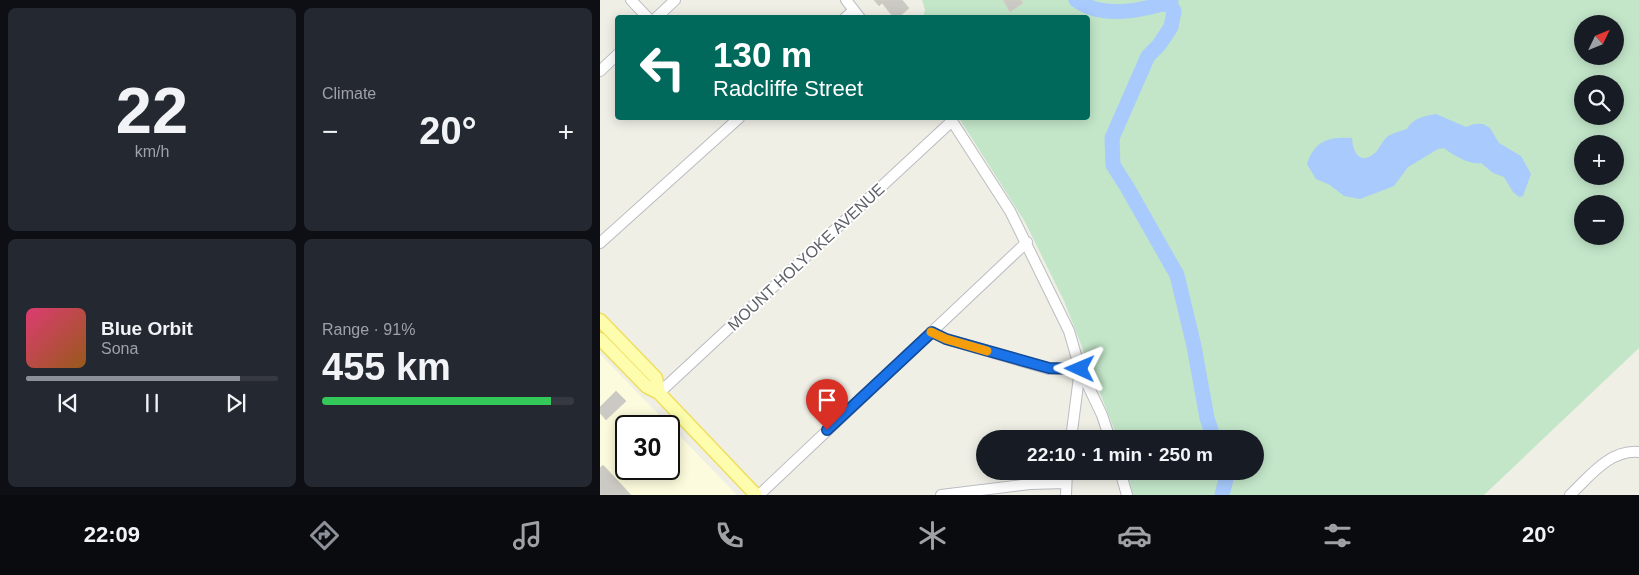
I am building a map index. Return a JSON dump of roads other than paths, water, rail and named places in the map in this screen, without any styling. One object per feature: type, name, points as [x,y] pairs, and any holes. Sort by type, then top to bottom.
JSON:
[{"type":"main road","points":[[600,320],[656,378],[659,393]]},
{"type":"main road","points":[[600,339],[647,387],[659,393],[758,495]]},
{"type":"street","points":[[631,0],[645,15]]},
{"type":"street","points":[[659,15],[675,0]]},
{"type":"street","points":[[846,0],[857,14]]},
{"type":"street","points":[[600,71],[615,57]]},
{"type":"street","points":[[600,243],[737,120]]},
{"type":"street","name":"MOUNT HOLYOKE AVENUE","points":[[659,393],[950,120]]},
{"type":"street","points":[[952,120],[1010,211],[1027,242],[1069,331],[1080,369],[1107,430]]},
{"type":"street","points":[[758,495],[1027,242]]},
{"type":"street","points":[[932,332],[946,339],[1040,366],[1080,369]]},
{"type":"street","points":[[1072,430],[1080,369]]},
{"type":"street","points":[[1570,495],[1610,458],[1627,452],[1639,452]]},
{"type":"street","points":[[1066,480],[1066,495]]},
{"type":"street","points":[[1123,480],[1127,495]]},
{"type":"street","points":[[941,495],[1014,486],[1066,483]]},
{"type":"water","points":[[1436,114],[1466,127],[1474,124],[1483,124],[1490,128],[1499,143],[1521,156],[1531,174],[1523,196],[1519,197],[1513,192],[1504,177],[1493,173],[1481,163],[1467,161],[1444,148],[1438,149],[1408,167],[1394,186],[1360,199],[1344,196],[1330,185],[1316,179],[1307,164],[1310,156],[1319,145],[1336,138],[1352,138],[1356,153],[1362,158],[1366,158],[1376,152],[1388,136],[1407,129],[1412,122],[1419,118]]},
{"type":"waterway","points":[[1076,0],[1098,10],[1110,11],[1148,8],[1171,1]]},
{"type":"waterway","points":[[1162,4],[1170,5],[1174,11],[1171,27],[1159,45],[1148,56],[1112,138],[1113,165],[1177,275],[1211,430]]},
{"type":"waterway","points":[[1222,495],[1226,480]]}]
